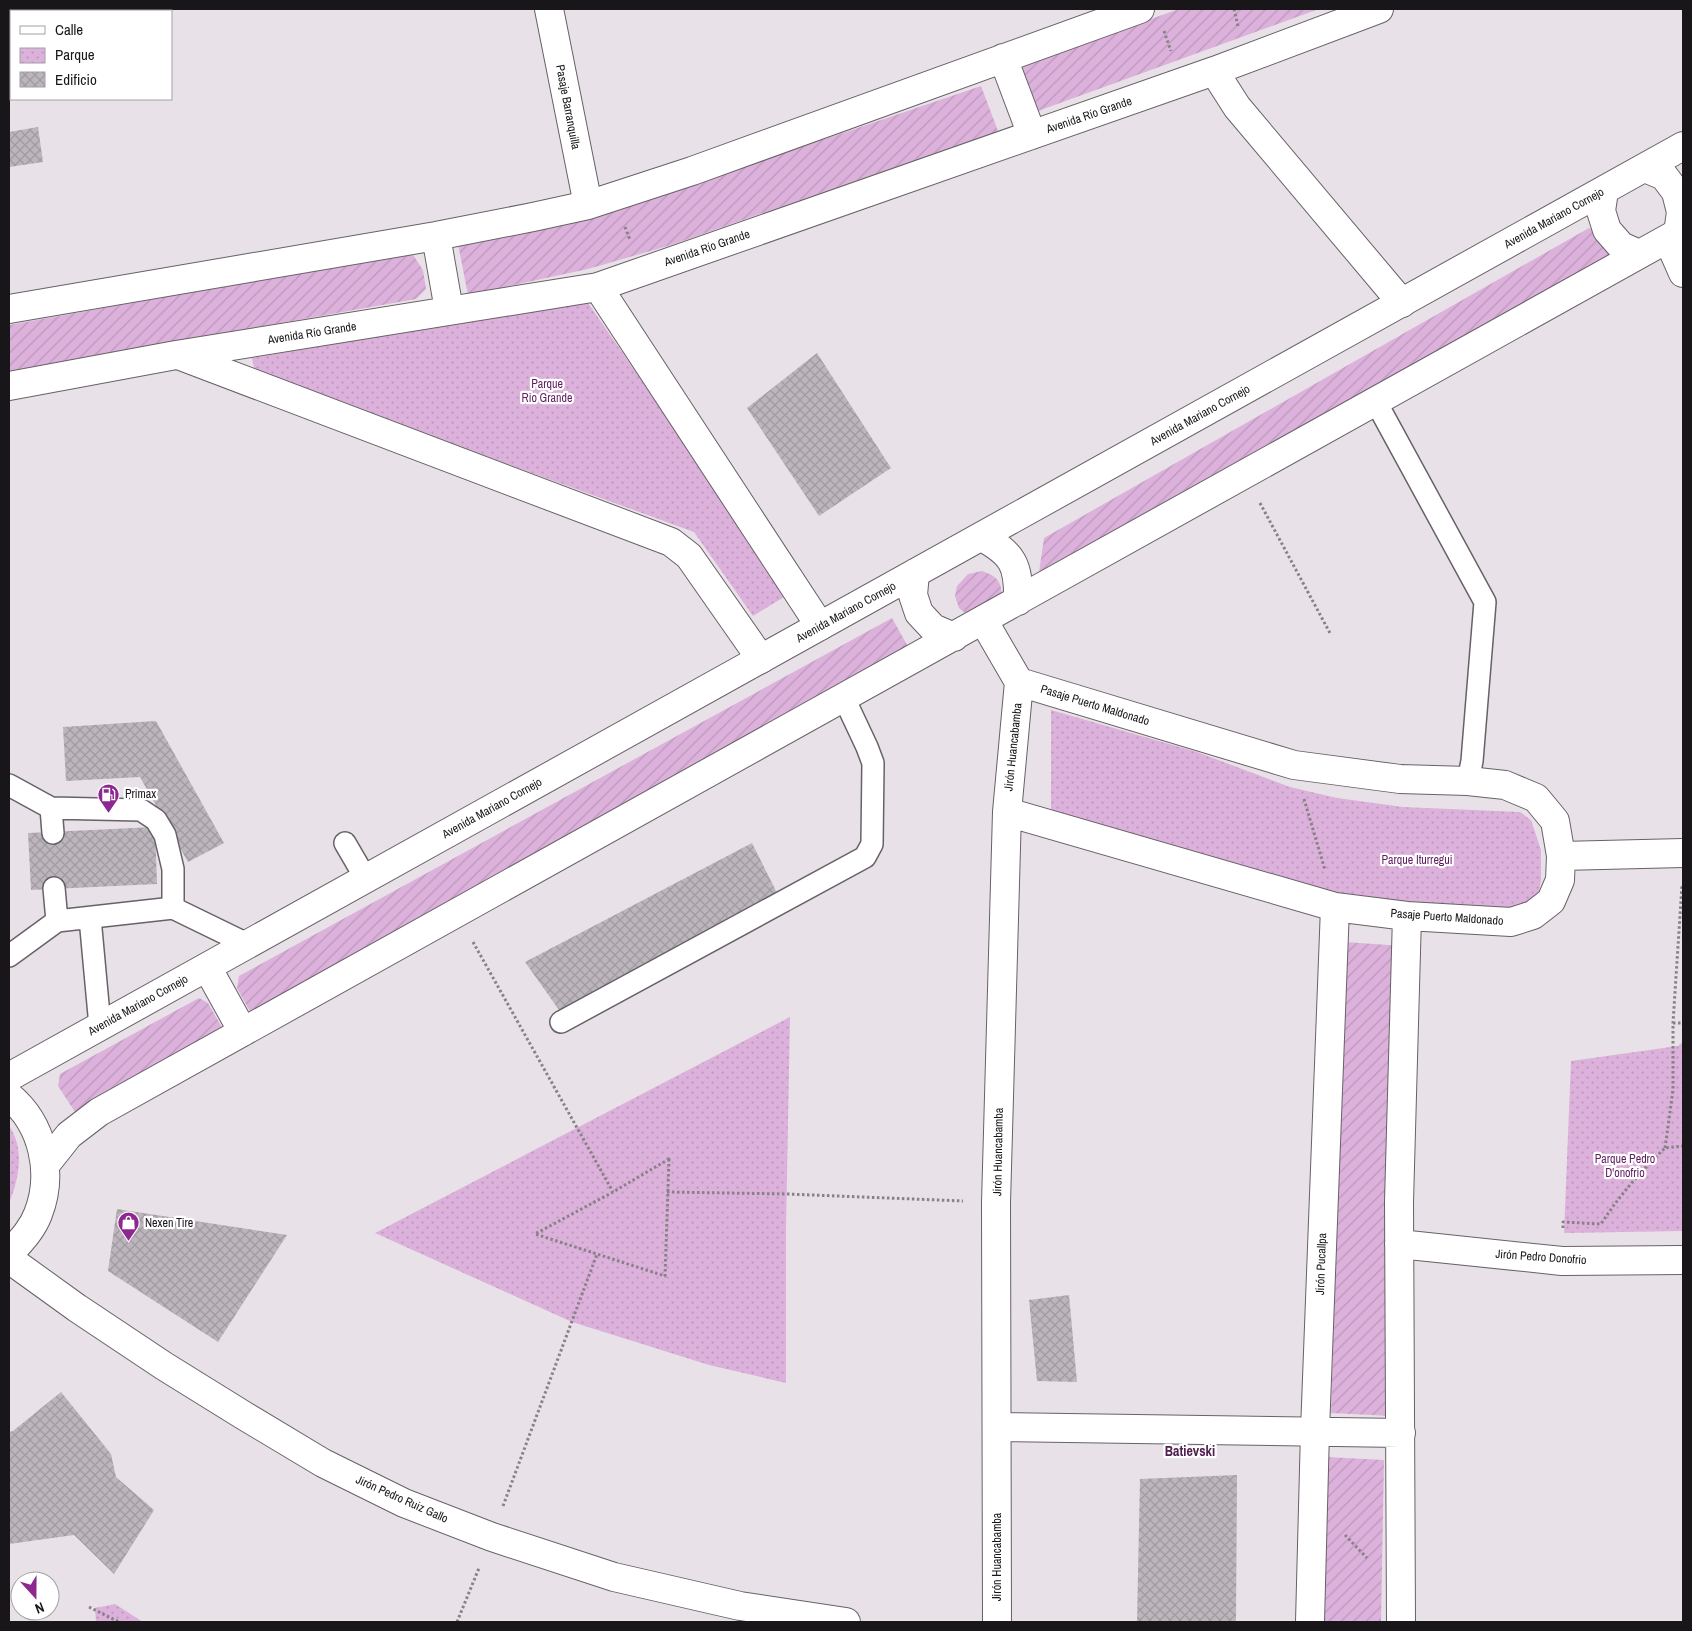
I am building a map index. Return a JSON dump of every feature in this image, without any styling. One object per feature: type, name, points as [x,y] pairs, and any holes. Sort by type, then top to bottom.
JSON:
[{"type":"street","name":"Pasaje Barranquilla","points":[[550,9],[588,205]]},
{"type":"street","points":[[9,309],[436,236],[533,218],[588,205],[692,171],[1140,9]]},
{"type":"street","name":"Avenida Río Grande","points":[[9,386],[176,355],[598,287],[1214,71],[1379,9]]},
{"type":"street","points":[[1003,58],[1032,135]]},
{"type":"street","points":[[1214,71],[1237,106],[1402,303]]},
{"type":"street","name":"Avenida Mariano Cornejo","points":[[9,1077],[1683,146]]},
{"type":"street","points":[[1645,168],[1664,176],[1676,192],[1681,212],[1676,234],[1683,273]]},
{"type":"street","points":[[1604,191],[1601,211],[1607,230],[1621,246],[1639,254]]},
{"type":"street","points":[[46,1164],[69,1135],[98,1112],[1676,234]]},
{"type":"street","points":[[436,236],[449,310]]},
{"type":"street","points":[[598,287],[820,626]]},
{"type":"street","points":[[176,355],[671,542],[689,556],[761,660]]},
{"type":"street","points":[[982,537],[999,546],[1012,562],[1019,580],[1018,601]]},
{"type":"street","points":[[915,574],[913,595],[919,613],[933,628],[954,636]]},
{"type":"street","points":[[983,620],[1019,682]]},
{"type":"street","name":"Pasaje Puerto Maldonado","points":[[1007,812],[1335,907],[1407,916],[1511,922],[1533,914],[1551,901],[1560,880],[1561,856],[1555,821],[1536,798],[1505,785],[1468,781],[1400,779],[1294,765],[1019,682]]},
{"type":"street","name":"Jirón Huancabamba","points":[[997,1622],[996,1203],[1007,812],[1019,682]]},
{"type":"street","points":[[1561,856],[1683,852]]},
{"type":"street","name":"Jirón Pucallpa","points":[[1310,1622],[1315,1431],[1335,907]]},
{"type":"street","points":[[1401,1622],[1399,1244],[1407,916]]},
{"type":"street","points":[[207,967],[243,1032]]},
{"type":"street","points":[[9,1096],[21,1105],[38,1133],[46,1164],[45,1190],[38,1215],[24,1238],[9,1254]]},
{"type":"street","name":"Jirón Pedro Donofrio","points":[[1399,1244],[1562,1261],[1683,1260]]},
{"type":"street","name":"Jirón Pedro Ruiz Gallo","points":[[9,1258],[77,1308],[164,1366],[323,1463],[404,1503],[492,1537],[614,1577],[740,1606],[846,1622]]},
{"type":"street","points":[[997,1427],[1401,1433]]},
{"type":"lane","points":[[1376,402],[1485,602],[1472,761],[1468,781]]},
{"type":"lane","points":[[562,1022],[865,858],[872,844],[873,763],[844,698]]},
{"type":"lane","points":[[9,785],[51,808],[141,810],[156,820],[165,835],[173,869],[173,908]]},
{"type":"lane","points":[[51,808],[53,833]]},
{"type":"lane","points":[[345,843],[366,879]]},
{"type":"lane","points":[[54,888],[57,921]]},
{"type":"lane","points":[[9,956],[57,921],[173,908],[247,944]]},
{"type":"lane","points":[[90,918],[100,1026]]},
{"type":"path","points":[[1163,27],[1180,82]]},
{"type":"path","points":[[615,197],[641,271]]},
{"type":"path","points":[[1245,474],[1331,635]]},
{"type":"path","points":[[1294,765],[1335,907]]},
{"type":"path","points":[[1665,1148],[1673,1090],[1673,1023],[1682,881]]},
{"type":"path","points":[[457,913],[613,1192]]},
{"type":"path","points":[[1673,1023],[1683,1023]]},
{"type":"path","points":[[1562,1261],[1563,1222],[1601,1224],[1611,1208],[1643,1169],[1665,1148],[1683,1146]]},
{"type":"path","points":[[669,1159],[668,1192],[665,1276],[535,1234],[669,1159]]},
{"type":"path","points":[[668,1192],[787,1194],[996,1203]]},
{"type":"path","points":[[457,1622],[492,1537],[597,1254]]},
{"type":"path","points":[[1313,1503],[1402,1593]]},
{"type":"path","points":[[89,1607],[119,1622]]},
{"type":"green space","points":[[1179,9],[1319,9],[1038,111],[1021,65]]},
{"type":"green space","points":[[981,86],[998,131],[671,245],[588,269],[468,295],[458,244],[579,221],[610,212]]},
{"type":"green space","points":[[1589,228],[1605,232],[1619,258],[1035,600],[1044,538]]},
{"type":"green space","points":[[412,253],[423,270],[426,289],[416,299],[9,371],[9,325]]},
{"type":"green space","name":"Parque Rio Grande","points":[[586,300],[789,594],[753,616],[694,532],[255,372],[252,358]]},
{"type":"green space","points":[[982,571],[997,579],[1002,592],[1001,604],[969,616],[959,608],[955,596],[957,586],[968,574]]},
{"type":"green space","points":[[892,618],[915,659],[253,1017],[237,988],[239,976]]},
{"type":"green space","name":"Parque Iturregui","points":[[1051,710],[1197,752],[1290,787],[1337,798],[1403,807],[1520,812],[1531,820],[1541,850],[1541,880],[1536,907],[1510,913],[1333,897],[1051,812]]},
{"type":"green space","points":[[1345,942],[1403,946],[1391,1416],[1331,1413]]},
{"type":"green space","points":[[199,998],[208,1003],[224,1031],[77,1115],[58,1086],[60,1074]]},
{"type":"green space","points":[[790,1017],[786,1227],[786,1383],[709,1365],[572,1322],[375,1233]]},
{"type":"green space","name":"Parque Pedro D'onofrio","points":[[1683,1042],[1683,1231],[1564,1233],[1571,1061],[1678,1046]]},
{"type":"green space","points":[[9,1126],[17,1144],[19,1164],[13,1194],[9,1203]]},
{"type":"green space","points":[[1327,1457],[1384,1460],[1381,1622],[1325,1622]]},
{"type":"green space","points":[[115,1604],[143,1622],[96,1622],[95,1608]]},
{"type":"building","points":[[38,127],[43,162],[9,167],[9,132]]},
{"type":"building","points":[[817,353],[891,468],[819,516],[747,408]]},
{"type":"building","points":[[156,721],[224,843],[188,862],[140,777],[66,781],[63,727]]},
{"type":"building","points":[[155,827],[157,884],[31,890],[28,833]]},
{"type":"building","points":[[752,843],[777,893],[564,1017],[525,962]]},
{"type":"building","points":[[117,1209],[287,1235],[218,1342],[108,1271]]},
{"type":"building","points":[[1069,1295],[1077,1382],[1037,1381],[1029,1300]]},
{"type":"building","points":[[61,1392],[111,1454],[116,1477],[154,1510],[114,1574],[74,1535],[9,1544],[9,1432],[13,1431]]},
{"type":"building","points":[[1237,1475],[1236,1622],[1137,1622],[1140,1479]]},
{"type":"place","name":"Primax","points":[[109,813]]},
{"type":"place","name":"Nexen Tire","points":[[129,1242]]},
{"type":"district","name":"Batievski","points":[[1190,1451]]}]
